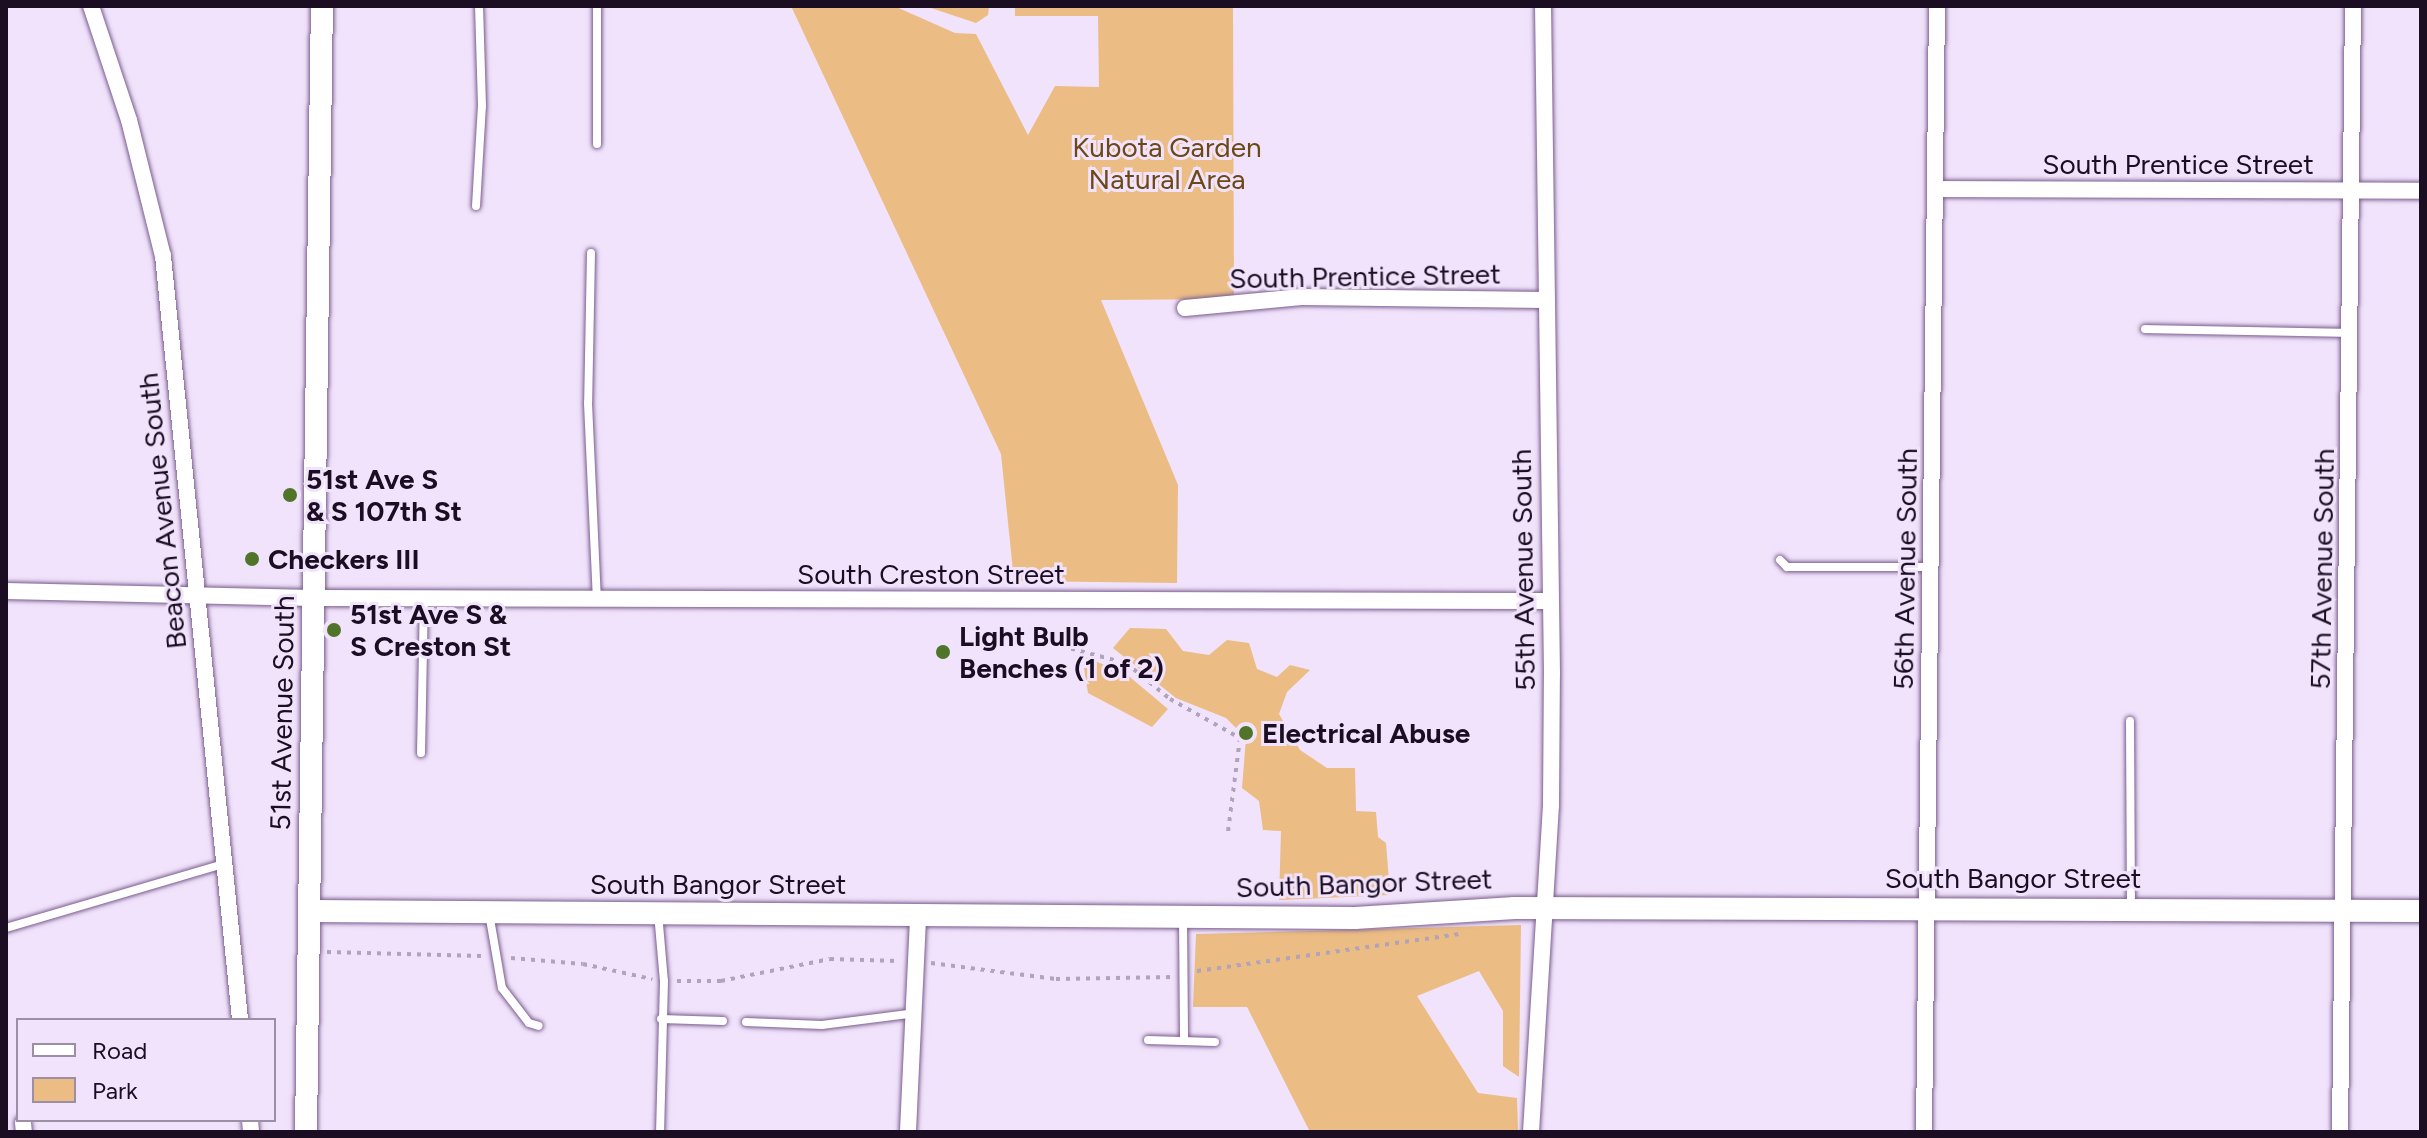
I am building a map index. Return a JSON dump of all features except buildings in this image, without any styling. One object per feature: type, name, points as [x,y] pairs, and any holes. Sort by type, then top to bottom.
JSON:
[{"type":"street","name":"Beacon Avenue South","points":[[91,6],[129,120],[163,256],[240,1018]]},
{"type":"street","name":"51st Avenue South","points":[[306,1132],[322,6]]},
{"type":"street","name":"55th Avenue South","points":[[1531,1132],[1542,908],[1551,806],[1543,6]]},
{"type":"street","name":"56th Avenue South","points":[[1924,1132],[1937,6]]},
{"type":"street","name":"57th Avenue South","points":[[2340,1132],[2353,6]]},
{"type":"street","name":"South Prentice Street","points":[[1935,189],[2421,191]]},
{"type":"street","name":"South Prentice Street","points":[[1185,308],[1301,297],[1545,300]]},
{"type":"street","name":"South Creston Street","points":[[6,591],[313,598],[1549,601]]},
{"type":"street","name":"South Bangor Street","points":[[310,911],[1355,918],[1542,908],[2421,911]]},
{"type":"street","points":[[908,1131],[917,1013],[918,915]]},
{"type":"lane","points":[[476,206],[482,106],[479,6]]},
{"type":"lane","points":[[597,6],[597,144]]},
{"type":"lane","points":[[591,253],[588,403],[597,599]]},
{"type":"lane","points":[[2145,329],[2350,333]]},
{"type":"lane","points":[[1780,560],[1787,567],[1931,567]]},
{"type":"lane","points":[[421,753],[424,598]]},
{"type":"lane","points":[[2130,721],[2131,909]]},
{"type":"lane","points":[[6,928],[224,864]]},
{"type":"lane","points":[[489,912],[502,988],[529,1023],[539,1026]]},
{"type":"lane","points":[[658,913],[664,981],[660,1132]]},
{"type":"lane","points":[[1183,918],[1184,1041]]},
{"type":"lane","points":[[746,1022],[822,1025],[917,1013]]},
{"type":"lane","points":[[661,1019],[723,1021]]},
{"type":"lane","points":[[1148,1040],[1215,1042]]},
{"type":"path","points":[[1042,641],[1126,663],[1179,705],[1234,732],[1240,738],[1240,758],[1228,832]]},
{"type":"green space","name":"Kubota Garden Natural Area","points":[[791,6],[894,6],[955,33],[976,34],[1028,135],[1055,86],[1099,87],[1098,16],[1015,16],[1015,6],[1233,6],[1234,299],[1101,300],[1178,485],[1177,583],[1014,581],[1001,454]]},
{"type":"green space","points":[[925,6],[989,6],[988,15],[976,23]]},
{"type":"green space","points":[[1130,628],[1166,629],[1183,651],[1209,655],[1227,640],[1249,643],[1257,669],[1277,677],[1290,665],[1310,670],[1287,692],[1279,714],[1300,750],[1327,768],[1355,768],[1356,811],[1376,812],[1378,837],[1386,843],[1390,895],[1279,900],[1281,831],[1263,830],[1259,801],[1242,788],[1246,738],[1226,718],[1176,698],[1113,648]]},
{"type":"green space","points":[[1082,656],[1125,673],[1168,709],[1152,727],[1088,693]]},
{"type":"green space","points":[[1521,925],[1519,1077],[1503,1066],[1503,1011],[1479,971],[1417,996],[1478,1093],[1517,1098],[1518,1132],[1310,1132],[1247,1007],[1193,1007],[1196,934]]},
{"type":"place","name":"51st Ave S & S 107th St","points":[[290,495]]},
{"type":"place","name":"Checkers III","points":[[252,559]]},
{"type":"place","name":"51st Ave S & S Creston St","points":[[334,630]]},
{"type":"place","name":"Light Bulb Benches (1 of 2)","points":[[943,652]]},
{"type":"place","name":"Electrical Abuse","points":[[1246,733]]}]
